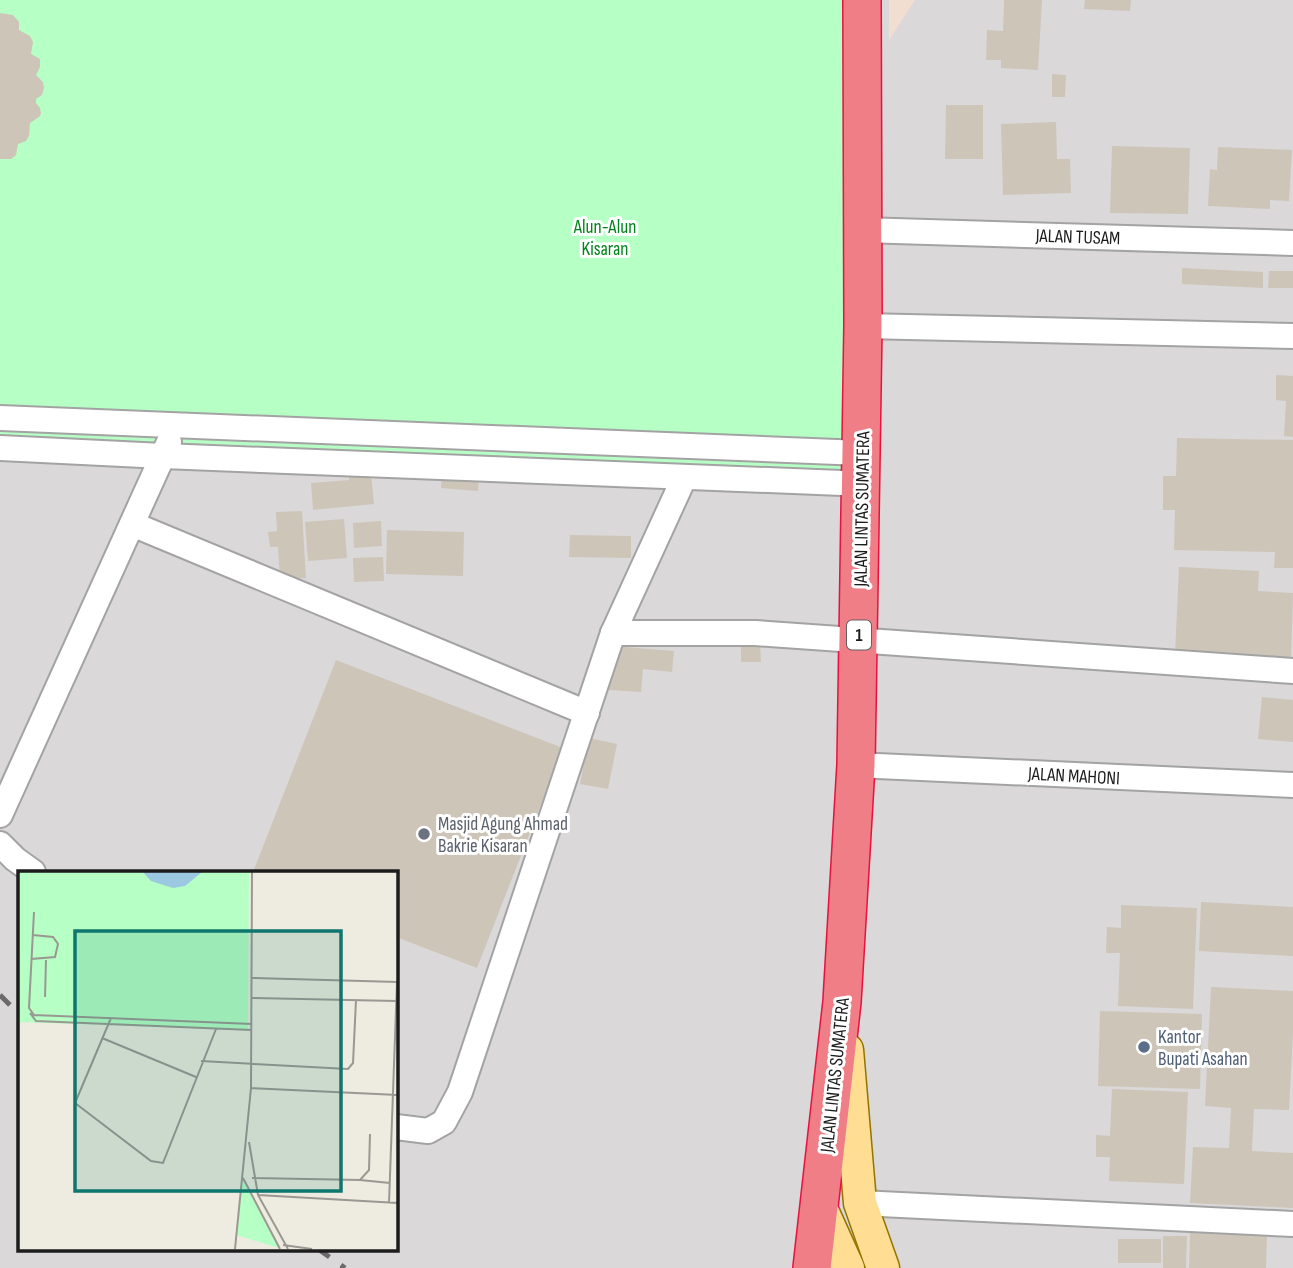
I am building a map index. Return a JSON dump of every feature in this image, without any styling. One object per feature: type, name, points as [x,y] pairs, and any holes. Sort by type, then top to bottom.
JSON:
[{"type":"highway","name":"JALAN LINTAS SUMATERA","points":[[812,1268],[842,1002],[856,765],[862,469],[862,0]]},
{"type":"main road","points":[[842,1002],[860,1203],[883,1268]]},
{"type":"main road","points":[[820,1206],[848,1268]]},
{"type":"street","name":"JALAN TUSAM","points":[[862,230],[1293,243]]},
{"type":"street","points":[[863,326],[1293,336]]},
{"type":"street","points":[[0,418],[177,425],[862,469]]},
{"type":"street","points":[[0,815],[177,425]]},
{"type":"street","points":[[0,448],[842,483],[862,469]]},
{"type":"street","points":[[397,1127],[428,1131],[444,1122],[460,1092],[613,633],[684,478]]},
{"type":"street","points":[[132,524],[587,713]]},
{"type":"street","points":[[613,633],[755,633],[1293,671]]},
{"type":"street","name":"JALAN MAHONI","points":[[856,765],[1293,785]]},
{"type":"street","points":[[0,844],[30,871]]},
{"type":"street","points":[[860,1203],[1293,1224]]},
{"type":"shaded area","points":[[0,0],[1293,0],[1293,1268],[0,1268]]},
{"type":"shaded area","points":[[889,0],[915,0],[889,40]]},
{"type":"green space","name":"Alun-Alun Kisaran","points":[[0,0],[845,0],[842,483],[0,456]]},
{"type":"building","points":[[1004,0],[1042,0],[1038,70],[1001,68],[1001,60],[986,60],[987,30],[1003,31]]},
{"type":"building","points":[[1085,0],[1131,0],[1130,11],[1084,9]]},
{"type":"building","points":[[0,13],[13,15],[19,22],[19,30],[30,36],[33,42],[31,54],[40,59],[36,75],[43,82],[44,88],[42,95],[36,99],[41,114],[30,123],[29,136],[26,141],[18,144],[16,155],[11,159],[0,159]]},
{"type":"building","points":[[1052,74],[1066,75],[1065,97],[1052,97]]},
{"type":"building","points":[[946,105],[983,105],[983,159],[945,159]]},
{"type":"building","points":[[1056,122],[1057,159],[1070,159],[1071,193],[1003,195],[1001,124]]},
{"type":"building","points":[[1112,146],[1190,148],[1188,214],[1110,213]]},
{"type":"building","points":[[1218,147],[1292,150],[1289,201],[1270,200],[1270,209],[1208,206],[1210,169],[1217,170]]},
{"type":"building","points":[[1182,268],[1263,272],[1263,288],[1182,284]]},
{"type":"building","points":[[1269,271],[1293,271],[1293,288],[1268,288]]},
{"type":"building","points":[[1276,375],[1293,376],[1293,437],[1284,436],[1286,401],[1276,400]]},
{"type":"building","points":[[1177,438],[1293,440],[1293,568],[1274,568],[1275,552],[1174,550],[1175,510],[1163,510],[1163,476],[1176,476]]},
{"type":"building","points":[[370,465],[374,504],[313,510],[311,483],[349,480],[348,467]]},
{"type":"building","points":[[442,472],[479,475],[478,491],[441,488]]},
{"type":"building","points":[[302,511],[306,578],[280,579],[278,547],[270,547],[268,532],[277,531],[276,512]]},
{"type":"building","points":[[344,519],[347,558],[308,561],[305,522]]},
{"type":"building","points":[[381,521],[382,546],[354,548],[353,523]]},
{"type":"building","points":[[387,530],[464,532],[463,576],[386,574]]},
{"type":"building","points":[[570,535],[631,536],[631,558],[569,557]]},
{"type":"building","points":[[383,557],[384,581],[354,582],[353,558]]},
{"type":"building","points":[[1179,567],[1259,571],[1258,591],[1293,593],[1291,661],[1175,655]]},
{"type":"building","points":[[741,644],[760,644],[761,662],[741,662]]},
{"type":"building","points":[[612,646],[674,651],[672,672],[643,669],[641,692],[609,690]]},
{"type":"building","points":[[336,660],[563,748],[477,968],[397,937],[397,871],[253,871]]},
{"type":"building","points":[[1262,697],[1293,700],[1293,742],[1258,739]]},
{"type":"building","points":[[589,738],[617,744],[608,789],[580,784]]},
{"type":"building","points":[[1201,902],[1293,907],[1293,956],[1199,951]]},
{"type":"building","points":[[1121,905],[1197,908],[1193,1009],[1118,1006],[1120,953],[1106,953],[1107,927],[1121,928]]},
{"type":"building","points":[[1211,987],[1293,991],[1289,1110],[1254,1109],[1252,1151],[1293,1153],[1293,1208],[1190,1203],[1193,1147],[1229,1148],[1231,1108],[1205,1106]]},
{"type":"building","points":[[1100,1011],[1202,1014],[1200,1089],[1098,1086]]},
{"type":"building","points":[[1112,1089],[1188,1092],[1184,1184],[1109,1181],[1110,1157],[1096,1157],[1096,1135],[1110,1136]]},
{"type":"building","points":[[1190,1231],[1267,1234],[1266,1268],[1189,1268]]},
{"type":"building","points":[[1163,1236],[1187,1236],[1186,1268],[1163,1268]]},
{"type":"building","points":[[1118,1239],[1161,1239],[1161,1263],[1118,1263]]},
{"type":"railway","points":[[0,995],[18,1013]]},
{"type":"railway","points":[[319,1250],[345,1268]]},
{"type":"place","name":"Masjid Agung Ahmad Bakrie Kisaran","points":[[424,834]]},
{"type":"place","name":"Kantor Bupati Asahan","points":[[1144,1047]]}]
